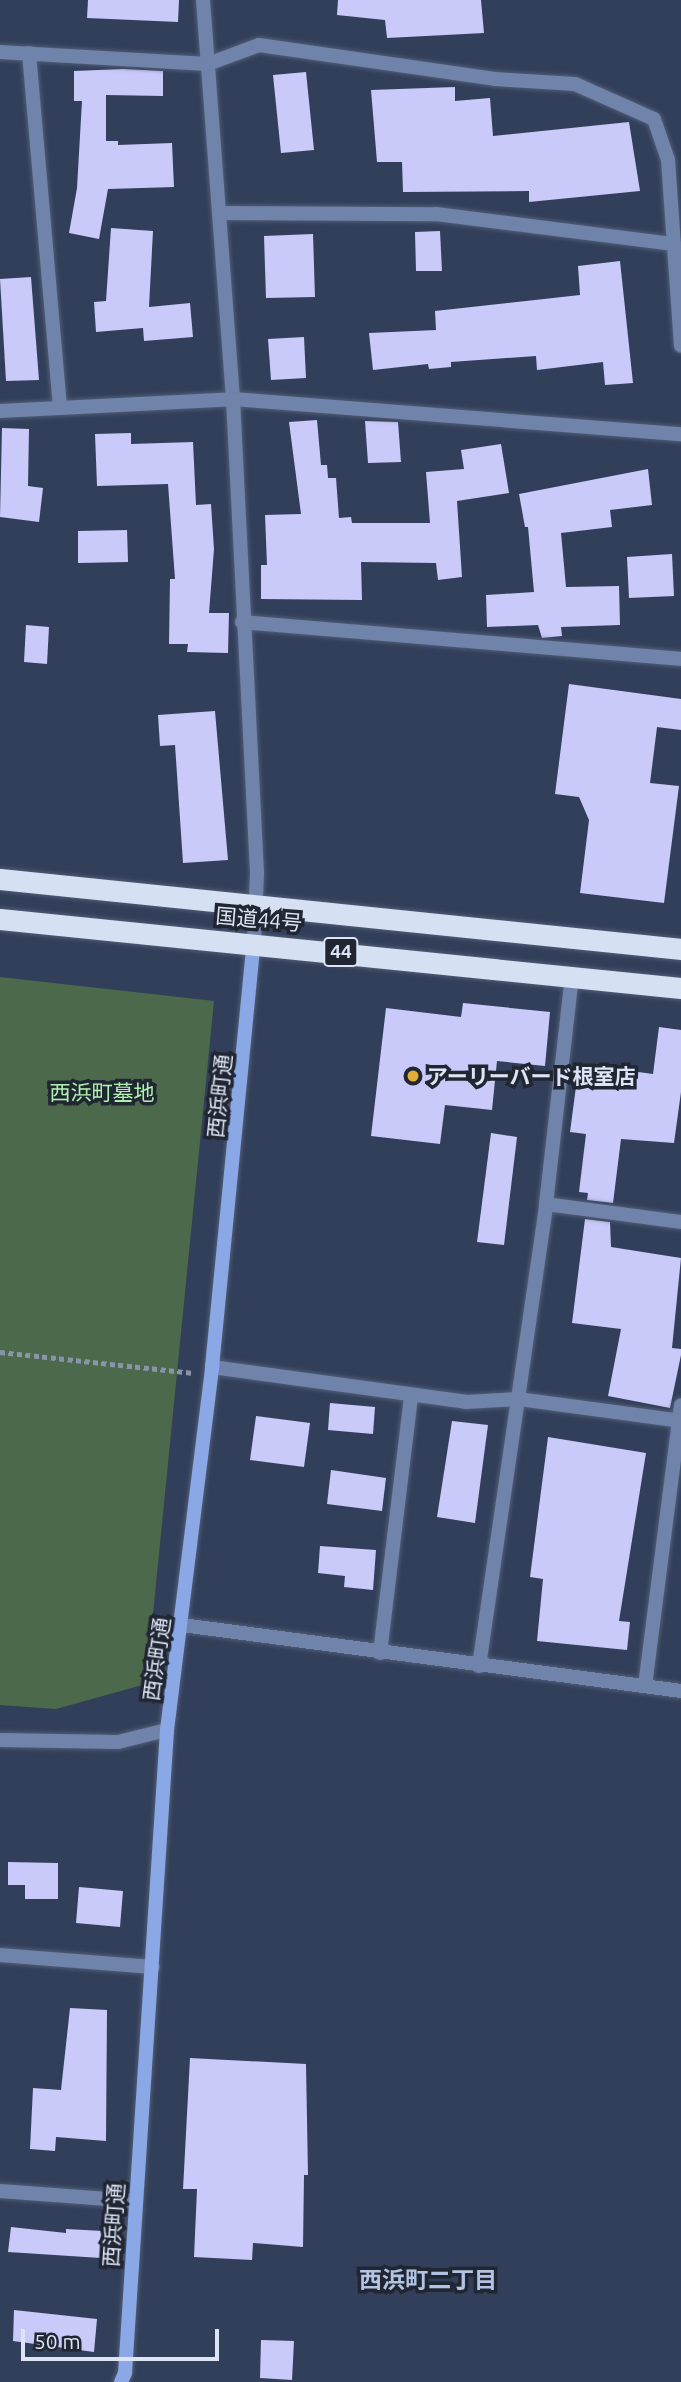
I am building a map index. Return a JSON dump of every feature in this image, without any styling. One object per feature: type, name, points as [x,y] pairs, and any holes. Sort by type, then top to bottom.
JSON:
[{"type":"highway","name":"国道44号","points":[[0,879],[255,908],[681,949]]},
{"type":"highway","name":"国道44号","points":[[0,919],[254,942],[681,988]]},
{"type":"street","points":[[203,0],[233,399],[255,908],[254,942]]},
{"type":"street","points":[[0,51],[208,64],[259,46],[495,79],[575,85],[654,119],[668,160],[681,346]]},
{"type":"street","points":[[29,53],[60,408]]},
{"type":"street","points":[[219,213],[436,214],[674,244]]},
{"type":"street","points":[[0,411],[233,399],[681,434]]},
{"type":"street","points":[[242,622],[681,659]]},
{"type":"street","name":"西浜町通","points":[[121,2382],[153,1967],[167,1730],[182,1625],[211,1371],[254,942]]},
{"type":"street","points":[[479,1666],[546,1204],[572,977]]},
{"type":"street","points":[[546,1204],[681,1222]]},
{"type":"street","points":[[211,1371],[466,1402],[519,1399],[680,1421]]},
{"type":"street","points":[[380,1653],[411,1395]]},
{"type":"street","points":[[645,1686],[681,1405]]},
{"type":"street","points":[[182,1625],[681,1691]]},
{"type":"street","points":[[0,1740],[117,1742],[167,1730]]},
{"type":"street","points":[[0,1955],[153,1967]]},
{"type":"street","points":[[0,2191],[135,2201]]},
{"type":"path","points":[[0,1352],[211,1371]]},
{"type":"green space","name":"西浜町墓地","points":[[0,977],[214,1001],[146,1684],[56,1709],[0,1705]]},
{"type":"building","points":[[88,0],[179,0],[178,22],[87,18]]},
{"type":"building","points":[[338,0],[481,0],[484,33],[387,38],[385,20],[337,15]]},
{"type":"building","points":[[74,71],[163,71],[163,96],[106,95],[106,141],[118,141],[118,145],[172,143],[174,187],[108,189],[99,239],[69,233],[77,188],[82,101],[74,101]]},
{"type":"building","points":[[306,72],[314,150],[281,153],[273,75]]},
{"type":"building","points":[[455,87],[455,101],[490,98],[493,136],[629,122],[640,191],[529,202],[529,191],[403,192],[402,162],[377,162],[371,90]]},
{"type":"building","points":[[111,228],[153,231],[149,307],[190,303],[193,337],[144,341],[143,328],[96,332],[94,302],[106,301]]},
{"type":"building","points":[[440,231],[442,271],[416,271],[415,232]]},
{"type":"building","points":[[313,234],[315,297],[266,298],[264,236]]},
{"type":"building","points":[[620,261],[633,383],[605,385],[603,362],[537,370],[536,356],[451,362],[451,367],[429,369],[428,364],[373,370],[369,333],[436,330],[435,311],[580,295],[578,266]]},
{"type":"building","points":[[31,277],[39,380],[6,381],[0,279]]},
{"type":"building","points":[[304,337],[306,378],[271,380],[268,339]]},
{"type":"building","points":[[317,420],[321,465],[327,465],[328,478],[336,478],[339,518],[351,517],[352,523],[430,523],[426,472],[464,469],[461,450],[501,444],[509,493],[457,501],[462,577],[438,580],[436,563],[361,562],[362,600],[261,599],[261,565],[267,565],[265,515],[301,514],[289,422]]},
{"type":"building","points":[[365,421],[398,422],[401,462],[368,463]]},
{"type":"building","points":[[2,428],[29,429],[28,486],[43,488],[39,522],[0,517]]},
{"type":"building","points":[[131,433],[131,444],[193,442],[196,505],[211,504],[214,549],[209,613],[229,613],[228,653],[187,652],[188,644],[169,644],[170,579],[175,579],[168,484],[97,486],[95,434]]},
{"type":"building","points":[[648,469],[652,505],[610,510],[612,527],[561,533],[566,587],[619,586],[620,625],[561,627],[562,636],[542,638],[538,625],[487,627],[486,595],[534,592],[528,527],[525,527],[519,494]]},
{"type":"building","points":[[127,530],[128,562],[78,563],[78,531]]},
{"type":"building","points":[[672,554],[674,596],[629,598],[627,557]]},
{"type":"building","points":[[26,625],[49,627],[47,664],[24,662]]},
{"type":"building","points":[[569,684],[681,699],[681,730],[657,727],[650,783],[679,786],[664,903],[580,893],[589,820],[579,797],[555,794]]},
{"type":"building","points":[[215,711],[228,860],[183,863],[175,745],[160,746],[158,715]]},
{"type":"building","points":[[463,1003],[550,1012],[545,1066],[497,1061],[492,1110],[445,1105],[440,1144],[371,1136],[386,1008],[461,1017]]},
{"type":"building","points":[[659,1027],[681,1030],[681,1092],[674,1143],[621,1139],[613,1203],[587,1200],[588,1193],[579,1192],[586,1134],[570,1132],[579,1064],[653,1074]]},
{"type":"building","points":[[491,1133],[517,1137],[504,1245],[477,1242]]},
{"type":"building","points":[[585,1219],[610,1222],[611,1247],[681,1258],[672,1348],[681,1349],[681,1355],[670,1408],[608,1396],[621,1329],[572,1323]]},
{"type":"building","points":[[330,1403],[375,1407],[373,1434],[328,1430]]},
{"type":"building","points":[[256,1416],[310,1423],[304,1467],[250,1460]]},
{"type":"building","points":[[452,1421],[488,1425],[475,1523],[437,1517]]},
{"type":"building","points":[[548,1437],[646,1453],[619,1621],[630,1622],[627,1650],[537,1641],[543,1579],[530,1577]]},
{"type":"building","points":[[331,1470],[386,1478],[382,1511],[327,1504]]},
{"type":"building","points":[[320,1546],[376,1550],[373,1590],[344,1587],[345,1576],[318,1573]]},
{"type":"building","points":[[8,1862],[58,1863],[58,1899],[25,1899],[25,1885],[8,1885]]},
{"type":"building","points":[[79,1887],[123,1891],[120,1927],[76,1923]]},
{"type":"building","points":[[70,2008],[107,2010],[106,2141],[56,2137],[55,2151],[30,2149],[33,2088],[61,2090]]},
{"type":"building","points":[[190,2058],[306,2064],[308,2175],[304,2175],[303,2247],[253,2243],[252,2260],[194,2257],[197,2189],[183,2189]]},
{"type":"building","points":[[11,2227],[66,2233],[66,2229],[103,2231],[101,2258],[8,2252]]},
{"type":"building","points":[[14,2310],[97,2319],[94,2352],[13,2341]]},
{"type":"building","points":[[261,2340],[294,2341],[292,2380],[260,2378]]},
{"type":"place","name":"アーリーバード根室店","points":[[413,1076]]},
{"type":"district","name":"西浜町二丁目","points":[[428,2280]]}]
